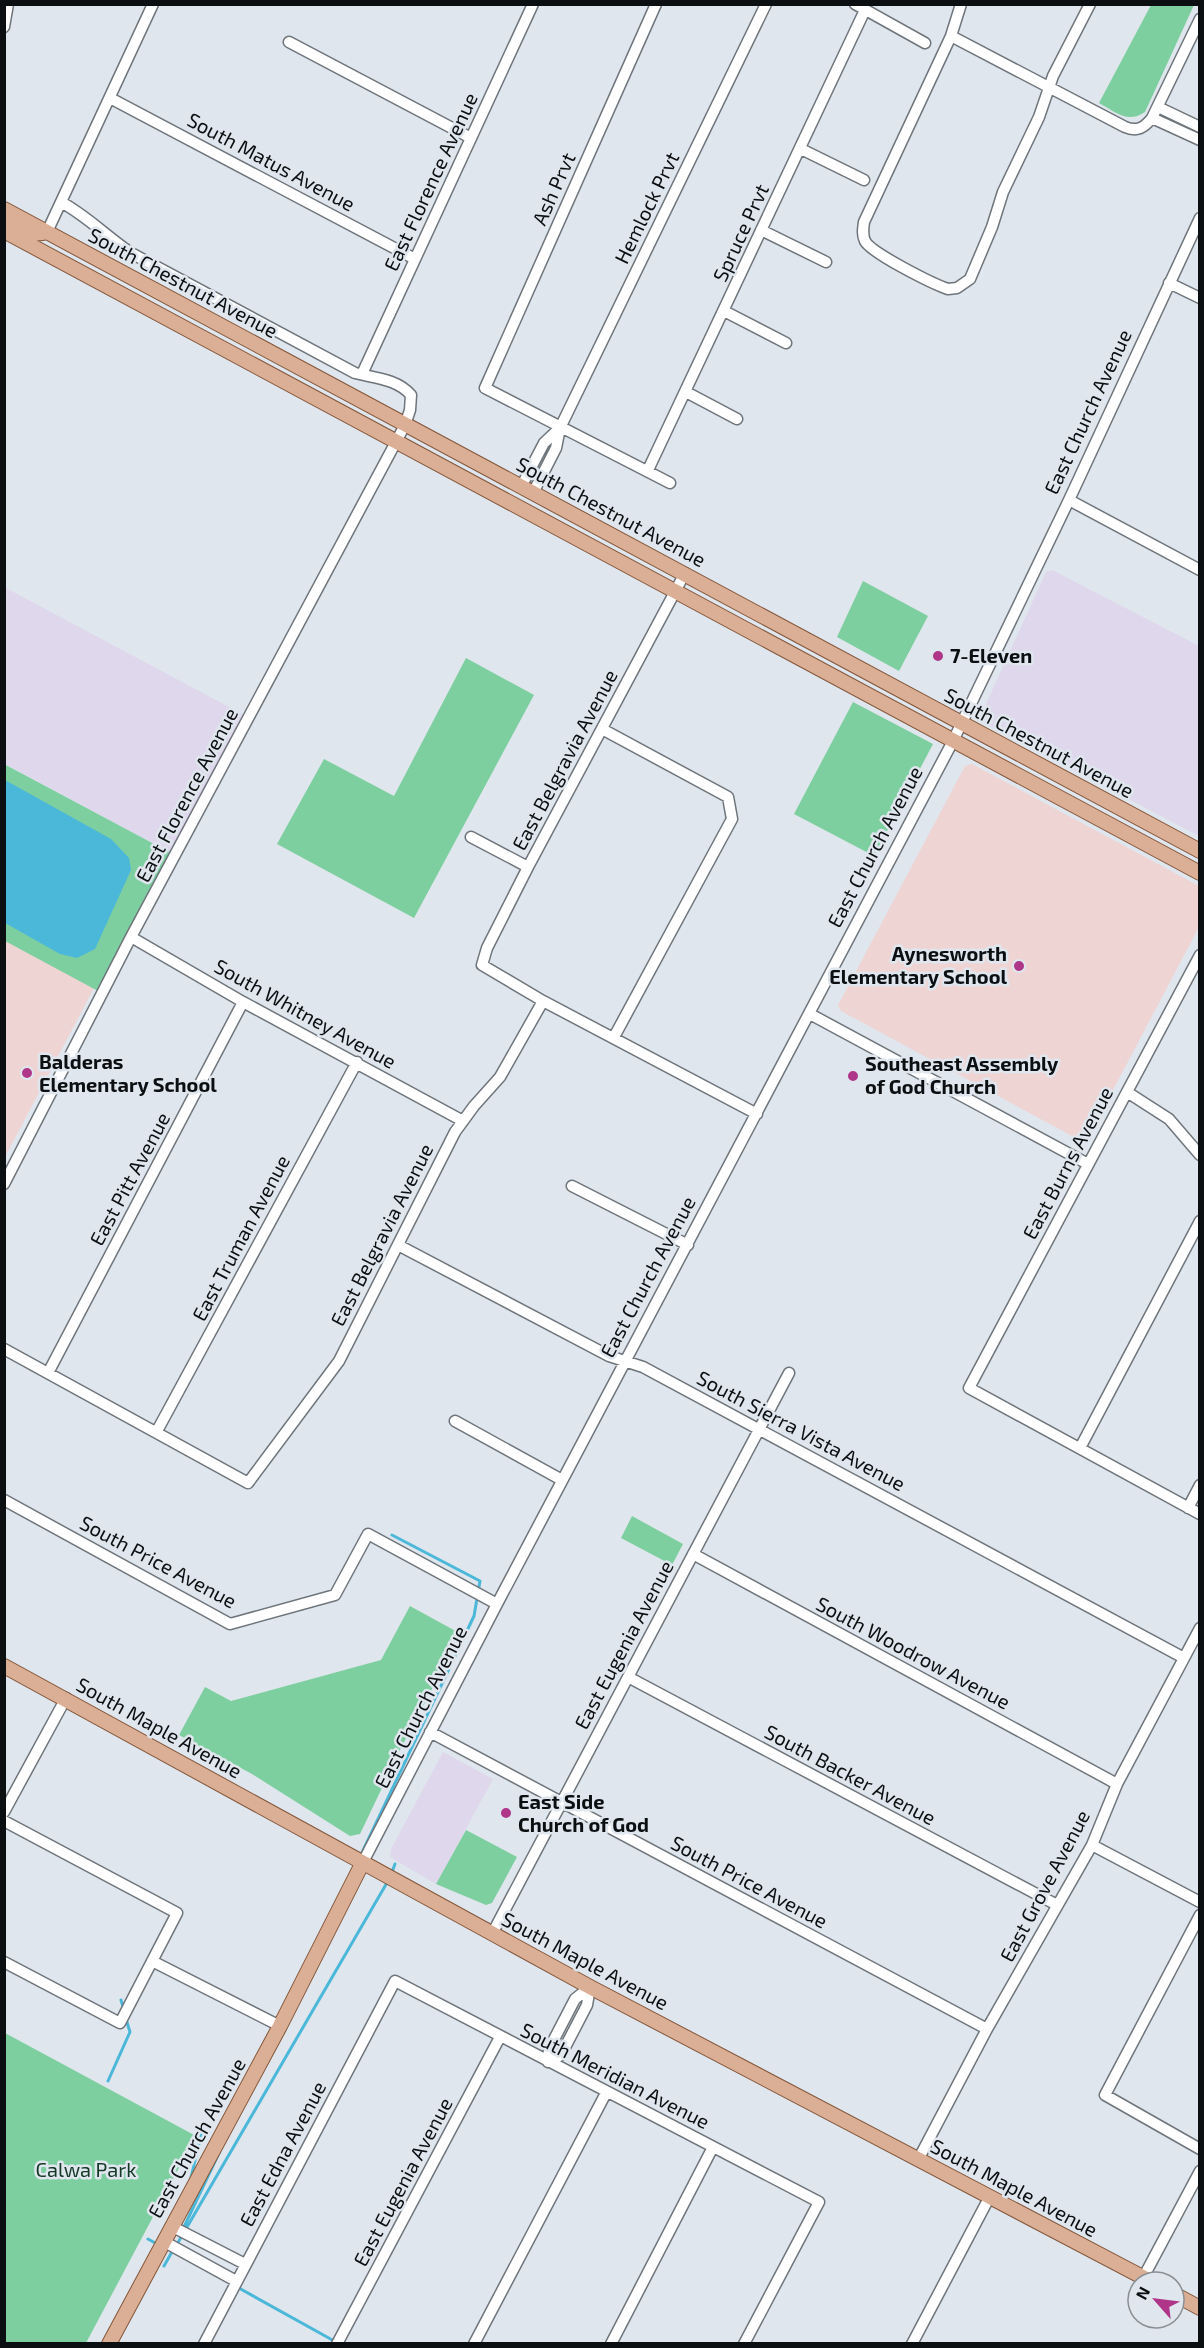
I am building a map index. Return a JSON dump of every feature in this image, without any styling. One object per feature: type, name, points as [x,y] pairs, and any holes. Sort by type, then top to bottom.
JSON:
[{"type":"main road","name":"South Chestnut Avenue","points":[[4,209],[1200,851]]},
{"type":"main road","points":[[4,220],[34,235],[47,232]]},
{"type":"main road","name":"South Chestnut Avenue","points":[[4,231],[1200,873]]},
{"type":"main road","name":"South Maple Avenue","points":[[4,1666],[590,1987],[1129,2270]]},
{"type":"main road","name":"East Church Avenue","points":[[109,2343],[280,2026],[362,1864]]},
{"type":"main road","points":[[1186,2300],[1200,2308]]},
{"type":"street","points":[[4,27],[8,4]]},
{"type":"street","points":[[47,232],[153,4]]},
{"type":"street","name":"Ash Prvt","points":[[560,428],[485,388],[657,4]]},
{"type":"street","name":"Hemlock Prvt","points":[[527,490],[556,448],[560,428],[766,4]]},
{"type":"street","points":[[855,4],[925,43]]},
{"type":"street","points":[[961,4],[951,36],[864,222],[862,231],[864,240],[876,252],[940,287],[948,289],[957,288],[970,279],[992,227],[1003,192],[1039,117],[1048,88],[1090,4]]},
{"type":"street","name":"East Florence Avenue","points":[[4,1184],[131,937],[405,424],[410,410],[411,395],[404,387],[394,382],[362,374],[530,6]]},
{"type":"street","name":"Spruce Prvt","points":[[648,470],[866,10]]},
{"type":"street","points":[[951,36],[1131,130],[1146,126],[1152,118],[1200,19]]},
{"type":"street","points":[[289,42],[471,138]]},
{"type":"street","name":"South Matus Avenue","points":[[110,98],[415,259]]},
{"type":"street","points":[[1158,107],[1200,127]]},
{"type":"street","points":[[1152,118],[1200,140]]},
{"type":"street","points":[[801,149],[864,180]]},
{"type":"street","points":[[61,202],[82,213],[131,254],[362,374]]},
{"type":"street","name":"East Church Avenue","points":[[362,1864],[562,1480],[953,741],[1069,500],[1200,218]]},
{"type":"street","points":[[761,230],[825,262]]},
{"type":"street","points":[[1169,283],[1200,298]]},
{"type":"street","points":[[724,311],[786,343]]},
{"type":"street","points":[[686,392],[737,419]]},
{"type":"street","points":[[560,428],[670,483]]},
{"type":"street","points":[[1069,500],[1200,570]]},
{"type":"street","name":"East Belgravia Avenue","points":[[157,1431],[248,1483],[339,1361],[455,1132],[501,1077],[543,1000],[482,965],[487,948],[685,573]]},
{"type":"street","points":[[602,729],[728,797],[732,819],[614,1037]]},
{"type":"street","points":[[471,837],[528,867]]},
{"type":"street","name":"South Whitney Avenue","points":[[131,937],[243,1002],[463,1121]]},
{"type":"street","name":"East Burns Avenue","points":[[1080,1448],[969,1388],[1200,955]]},
{"type":"street","points":[[543,1000],[757,1114]]},
{"type":"street","name":"East Pitt Avenue","points":[[48,1373],[243,1002]]},
{"type":"street","points":[[810,1014],[1088,1164]]},
{"type":"street","name":"East Truman Avenue","points":[[157,1431],[357,1062]]},
{"type":"street","points":[[1127,1092],[1169,1119],[1200,1155]]},
{"type":"street","points":[[572,1186],[688,1245]]},
{"type":"street","points":[[1200,1221],[1080,1448],[1200,1514]]},
{"type":"street","name":"South Sierra Vista Avenue","points":[[398,1245],[609,1356],[643,1366],[1184,1658]]},
{"type":"street","points":[[4,1349],[157,1431]]},
{"type":"street","name":"East Eugenia Avenue","points":[[492,1934],[789,1373]]},
{"type":"street","points":[[455,1421],[562,1480]]},
{"type":"street","points":[[1188,1508],[1200,1485]]},
{"type":"street","name":"South Price Avenue","points":[[4,1500],[230,1624],[335,1595],[368,1534],[497,1604]]},
{"type":"street","name":"South Woodrow Avenue","points":[[693,1554],[1117,1784]]},
{"type":"street","name":"East Grove Avenue","points":[[918,2160],[987,2029],[1092,1845],[1117,1784],[1200,1628]]},
{"type":"street","name":"South Backer Avenue","points":[[627,1677],[1057,1905]]},
{"type":"street","points":[[4,1812],[66,1698]]},
{"type":"street","name":"South Price Avenue","points":[[430,1732],[987,2029]]},
{"type":"street","points":[[4,1821],[177,1913],[120,2024],[4,1962]]},
{"type":"street","points":[[1092,1845],[1200,1902]]},
{"type":"street","points":[[1200,1914],[1105,2095],[1200,2149]]},
{"type":"street","points":[[152,1960],[280,2026]]},
{"type":"street","name":"South Meridian Avenue","points":[[395,1981],[819,2202],[744,2343]]},
{"type":"street","name":"East Edna Avenue","points":[[204,2343],[395,1981]]},
{"type":"street","points":[[548,2062],[561,2055],[587,2005],[590,1987]]},
{"type":"street","name":"East Eugenia Avenue","points":[[337,2343],[500,2037]]},
{"type":"street","points":[[474,2343],[606,2092]]},
{"type":"street","points":[[611,2343],[713,2147]]},
{"type":"street","points":[[1153,2270],[1200,2172]]},
{"type":"street","points":[[912,2343],[989,2198]]},
{"type":"street","points":[[171,2226],[245,2264]]},
{"type":"street","points":[[163,2241],[236,2281]]},
{"type":"shaded area","points":[[1052,570],[1199,646],[1199,836],[982,722],[981,715],[1046,572]]},
{"type":"shaded area","points":[[4,587],[244,715],[171,853],[5,764]]},
{"type":"shaded area","name":"Aynesworth Elementary School","points":[[972,764],[1199,886],[1199,927],[1085,1143],[841,1011],[838,1005],[965,766]]},
{"type":"shaded area","name":"Balderas Elementary School","points":[[5,941],[94,988],[5,1157]]},
{"type":"shaded area","points":[[443,1752],[493,1779],[436,1884],[390,1857],[391,1849]]},
{"type":"green space","points":[[1151,5],[1194,5],[1145,112],[1127,117],[1099,103]]},
{"type":"green space","points":[[863,581],[928,616],[899,671],[837,637]]},
{"type":"green space","points":[[466,658],[534,695],[414,918],[277,844],[324,759],[394,796]]},
{"type":"green space","points":[[853,702],[933,744],[874,856],[794,814]]},
{"type":"green space","points":[[4,764],[171,853],[98,991],[5,941]]},
{"type":"green space","points":[[632,1516],[683,1544],[672,1565],[621,1538]]},
{"type":"green space","points":[[410,1606],[461,1634],[402,1746],[360,1834],[350,1836],[252,1774],[179,1735],[205,1687],[231,1701],[381,1660]]},
{"type":"green space","points":[[466,1830],[517,1857],[492,1903],[486,1905],[436,1884]]},
{"type":"green space","name":"Calwa Park","points":[[5,2033],[196,2136],[86,2343],[5,2343]]},
{"type":"water","points":[[5,780],[111,839],[129,858],[131,870],[95,949],[77,958],[60,954],[5,923]]},
{"type":"waterway","points":[[360,1857],[474,1616],[480,1581],[392,1535]]},
{"type":"waterway","points":[[392,1872],[395,1864]]},
{"type":"waterway","points":[[176,2246],[388,1881]]},
{"type":"waterway","points":[[121,2000],[124,2010]]},
{"type":"waterway","points":[[108,2081],[130,2032],[126,2019]]},
{"type":"waterway","points":[[190,2182],[202,2131]]},
{"type":"waterway","points":[[183,2229],[219,2153]]},
{"type":"waterway","points":[[148,2239],[157,2244]]},
{"type":"waterway","points":[[164,2266],[173,2250]]},
{"type":"waterway","points":[[237,2287],[336,2342]]},
{"type":"place","name":"7-Eleven","points":[[938,656]]},
{"type":"place","name":"Aynesworth Elementary School","points":[[1019,966]]},
{"type":"place","name":"Balderas Elementary School","points":[[27,1073]]},
{"type":"place","name":"Southeast Assembly of God Church","points":[[853,1076]]},
{"type":"place","name":"East Side Church of God","points":[[506,1813]]}]
